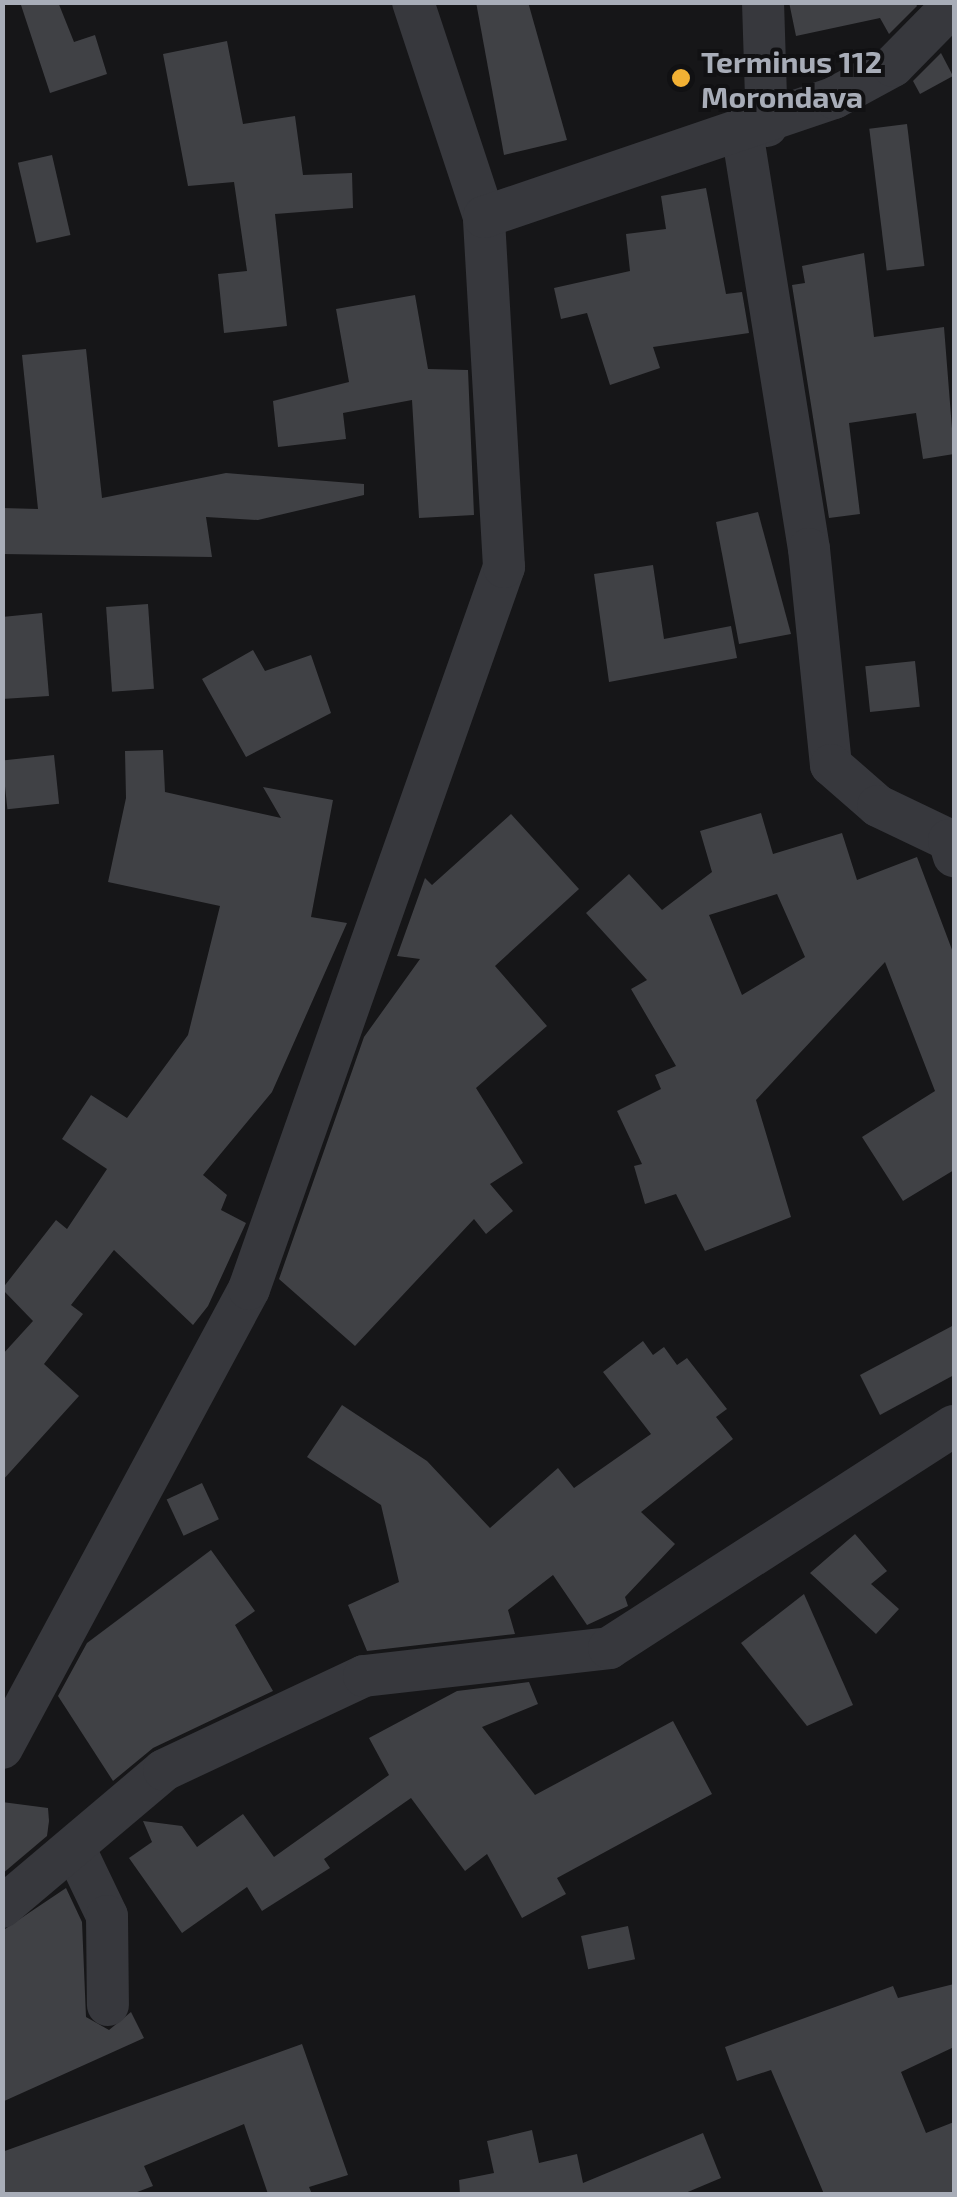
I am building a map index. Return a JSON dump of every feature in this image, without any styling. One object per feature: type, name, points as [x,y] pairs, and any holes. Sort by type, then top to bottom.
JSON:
[{"type":"street","points":[[2,1748],[249,1290],[504,567],[484,216],[412,2]]},
{"type":"street","points":[[763,2],[754,128],[809,549],[831,765],[878,806],[949,840],[954,856]]},
{"type":"street","points":[[484,216],[754,128],[893,66],[954,4]]},
{"type":"street","points":[[2,1908],[164,1770],[364,1676],[609,1648],[954,1426]]},
{"type":"street","points":[[74,1847],[106,1916],[108,2005]]},
{"type":"building","points":[[20,2],[58,2],[74,42],[95,35],[107,74],[50,93]]},
{"type":"building","points":[[476,2],[528,2],[567,140],[504,155]]},
{"type":"building","points":[[789,2],[915,2],[917,6],[889,34],[880,18],[796,36]]},
{"type":"building","points":[[227,41],[243,124],[295,116],[303,175],[352,173],[353,208],[275,214],[287,326],[224,333],[218,274],[247,271],[234,182],[188,186],[163,54]]},
{"type":"building","points":[[941,53],[953,76],[920,94],[913,81]]},
{"type":"building","points":[[907,124],[924,266],[887,271],[869,129]]},
{"type":"building","points":[[52,155],[70,235],[36,243],[18,163]]},
{"type":"building","points":[[706,188],[726,294],[742,292],[749,333],[653,347],[660,368],[610,385],[587,313],[561,319],[554,288],[630,271],[626,234],[666,229],[661,196]]},
{"type":"building","points":[[864,253],[874,337],[944,327],[954,454],[923,459],[916,413],[849,423],[860,514],[829,518],[792,285],[805,283],[802,266]]},
{"type":"building","points":[[415,295],[428,369],[468,370],[474,515],[419,518],[412,400],[343,413],[346,439],[278,447],[273,401],[349,382],[336,309]]},
{"type":"building","points":[[86,349],[102,498],[226,473],[364,484],[364,495],[258,520],[206,517],[212,557],[2,554],[2,508],[38,509],[22,355]]},
{"type":"building","points":[[758,512],[791,634],[739,644],[716,522]]},
{"type":"building","points":[[653,565],[664,639],[731,626],[737,658],[609,682],[594,574]]},
{"type":"building","points":[[148,604],[154,689],[112,692],[106,607]]},
{"type":"building","points":[[42,613],[49,696],[2,699],[2,617]]},
{"type":"building","points":[[253,650],[265,671],[311,655],[331,713],[246,757],[202,679]]},
{"type":"building","points":[[915,661],[920,707],[870,712],[865,666]]},
{"type":"building","points":[[163,750],[165,792],[281,818],[263,787],[333,800],[311,917],[347,923],[272,1092],[203,1175],[227,1195],[221,1210],[246,1223],[208,1306],[193,1325],[114,1250],[71,1305],[83,1314],[44,1364],[79,1396],[2,1481],[2,1355],[33,1321],[2,1289],[56,1220],[67,1229],[107,1169],[62,1139],[91,1095],[127,1118],[188,1035],[220,906],[108,882],[126,798],[125,751]]},
{"type":"building","points":[[54,755],[59,804],[7,809],[2,760]]},
{"type":"building","points":[[761,813],[773,854],[842,833],[857,880],[917,857],[954,955],[954,1170],[903,1201],[862,1137],[935,1091],[885,962],[756,1100],[791,1217],[705,1251],[676,1194],[645,1204],[634,1166],[642,1164],[617,1111],[661,1089],[655,1075],[676,1066],[631,989],[647,980],[586,913],[629,874],[662,910],[712,872],[700,831]],"holes":[[[777,894],[805,957],[742,995],[709,915]]]},
{"type":"building","points":[[511,814],[579,889],[495,966],[547,1026],[476,1088],[523,1163],[490,1184],[513,1211],[486,1234],[474,1219],[355,1346],[279,1279],[364,1037],[420,959],[397,956],[425,878],[432,885]]},
{"type":"building","points":[[954,1325],[954,1375],[880,1415],[860,1375]]},
{"type":"building","points":[[643,1341],[653,1355],[664,1347],[677,1365],[687,1358],[727,1409],[716,1417],[733,1439],[641,1512],[675,1544],[625,1597],[628,1606],[587,1625],[553,1575],[508,1610],[515,1634],[367,1651],[348,1605],[399,1582],[381,1505],[307,1457],[342,1405],[427,1461],[490,1528],[558,1468],[574,1488],[651,1434],[603,1372]]},
{"type":"building","points":[[202,1483],[219,1519],[184,1536],[167,1499]]},
{"type":"building","points":[[855,1534],[887,1571],[871,1584],[899,1609],[876,1634],[810,1573]]},
{"type":"building","points":[[211,1550],[255,1611],[235,1625],[273,1691],[153,1748],[113,1781],[58,1696],[87,1643]]},
{"type":"building","points":[[804,1594],[853,1705],[807,1726],[741,1643]]},
{"type":"building","points":[[529,1682],[538,1704],[482,1727],[535,1795],[673,1721],[712,1794],[557,1878],[566,1894],[522,1918],[487,1854],[465,1871],[411,1798],[324,1859],[330,1868],[262,1911],[247,1887],[182,1933],[129,1858],[152,1842],[143,1821],[182,1826],[197,1847],[243,1814],[274,1857],[389,1775],[369,1738],[457,1691]]},
{"type":"building","points":[[2,1802],[48,1808],[49,1821],[47,1836],[2,1874]]},
{"type":"building","points":[[66,1888],[82,1922],[86,2017],[109,2030],[131,2012],[144,2038],[2,2102],[2,1931]]},
{"type":"building","points":[[628,1926],[635,1959],[588,1969],[581,1936]]},
{"type":"building","points":[[954,1984],[954,2047],[901,2072],[926,2133],[954,2122],[954,2194],[824,2194],[771,2070],[737,2081],[725,2047],[893,1986],[898,1998]]},
{"type":"building","points":[[302,2044],[348,2175],[309,2187],[312,2194],[268,2194],[244,2124],[144,2166],[153,2186],[132,2194],[2,2194],[2,2152]]},
{"type":"building","points":[[532,2130],[539,2163],[577,2154],[583,2183],[703,2133],[721,2178],[683,2194],[460,2194],[459,2180],[494,2173],[487,2141]]},
{"type":"place","name":"Terminus 112 Morondava","points":[[681,78]]}]
